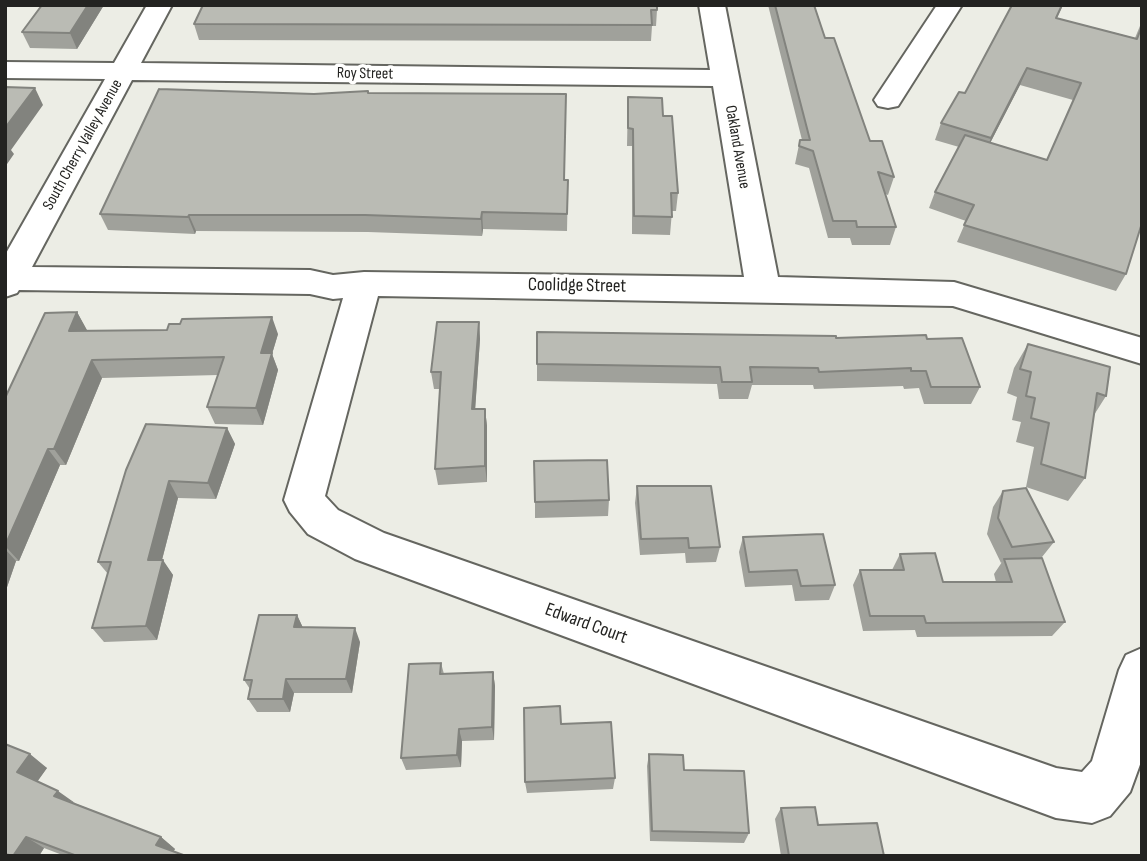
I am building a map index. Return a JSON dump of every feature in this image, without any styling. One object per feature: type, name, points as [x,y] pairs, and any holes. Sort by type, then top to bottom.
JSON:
[{"type":"street","name":"South Cherry Valley Avenue","points":[[7,281],[160,5]]},
{"type":"street","name":"Oakland Avenue","points":[[712,5],[763,289]]},
{"type":"street","points":[[888,100],[950,5]]},
{"type":"street","name":"Roy Street","points":[[5,70],[724,78]]},
{"type":"street","name":"Coolidge Street","points":[[7,281],[310,282],[333,287],[364,284],[954,294],[1142,351]]},
{"type":"street","name":"Edward Court","points":[[364,284],[304,500],[323,522],[370,546],[1056,793],[1092,797],[1113,775],[1142,670]]},
{"type":"building","points":[[42,5],[88,5],[70,33],[22,32]]},
{"type":"building","points":[[203,5],[657,5],[657,10],[651,10],[652,25],[194,24]]},
{"type":"building","points":[[775,5],[814,5],[825,38],[834,38],[870,141],[882,141],[894,177],[878,172],[896,227],[857,227],[856,221],[833,221],[813,151],[799,146],[800,140],[810,140]]},
{"type":"building","points":[[1012,5],[1062,5],[1056,18],[1137,39],[1142,26],[1142,223],[1126,274],[964,225],[974,205],[935,192],[965,135],[1047,160],[1081,83],[1027,68],[991,138],[941,123],[959,92],[965,93]]},
{"type":"building","points":[[5,87],[35,88],[5,128]]},
{"type":"building","points":[[159,89],[314,94],[368,91],[566,94],[564,180],[568,180],[567,214],[482,212],[481,219],[365,215],[188,217],[100,214]]},
{"type":"building","points":[[628,97],[662,98],[663,116],[672,116],[678,193],[671,193],[672,217],[634,216],[633,129],[628,128]]},
{"type":"building","points":[[77,312],[69,331],[167,330],[169,324],[180,324],[182,319],[272,317],[261,353],[272,353],[256,408],[207,407],[224,357],[92,360],[54,449],[48,449],[5,546],[5,398],[45,313]]},
{"type":"building","points":[[437,322],[479,322],[472,409],[485,409],[485,466],[435,469],[441,372],[431,372]]},
{"type":"building","points":[[537,332],[836,338],[926,335],[927,339],[962,338],[980,387],[931,387],[926,371],[911,371],[911,368],[819,372],[818,368],[750,367],[752,382],[722,382],[720,367],[537,364]]},
{"type":"building","points":[[1028,344],[1110,367],[1106,396],[1097,393],[1085,478],[1041,464],[1049,423],[1031,418],[1035,398],[1026,396],[1031,372],[1020,369]]},
{"type":"building","points":[[146,424],[227,428],[208,483],[169,481],[148,560],[163,560],[146,626],[92,628],[111,562],[98,562],[126,470]]},
{"type":"building","points":[[607,460],[609,500],[535,502],[534,461]]},
{"type":"building","points":[[637,486],[711,486],[720,547],[689,548],[688,538],[641,539]]},
{"type":"building","points":[[1026,488],[1054,542],[1012,547],[998,518],[1003,491]]},
{"type":"building","points":[[823,534],[835,585],[801,586],[797,570],[749,572],[743,537]]},
{"type":"building","points":[[935,553],[943,582],[1012,582],[1004,559],[1042,558],[1065,622],[926,623],[924,616],[870,616],[860,570],[904,570],[900,554]]},
{"type":"building","points":[[259,615],[297,615],[294,627],[355,628],[346,679],[286,679],[283,699],[248,699],[252,680],[244,680]]},
{"type":"building","points":[[441,663],[440,674],[493,672],[492,727],[459,729],[457,755],[401,758],[409,664]]},
{"type":"building","points":[[560,706],[561,724],[611,722],[615,778],[525,782],[524,708]]},
{"type":"building","points":[[5,744],[30,754],[17,772],[58,791],[54,796],[161,837],[156,845],[186,856],[77,856],[26,837],[13,856],[5,854]]},
{"type":"building","points":[[649,754],[683,755],[684,770],[744,771],[749,833],[652,831]]},
{"type":"building","points":[[815,807],[818,825],[877,823],[884,856],[789,856],[781,808]]}]
